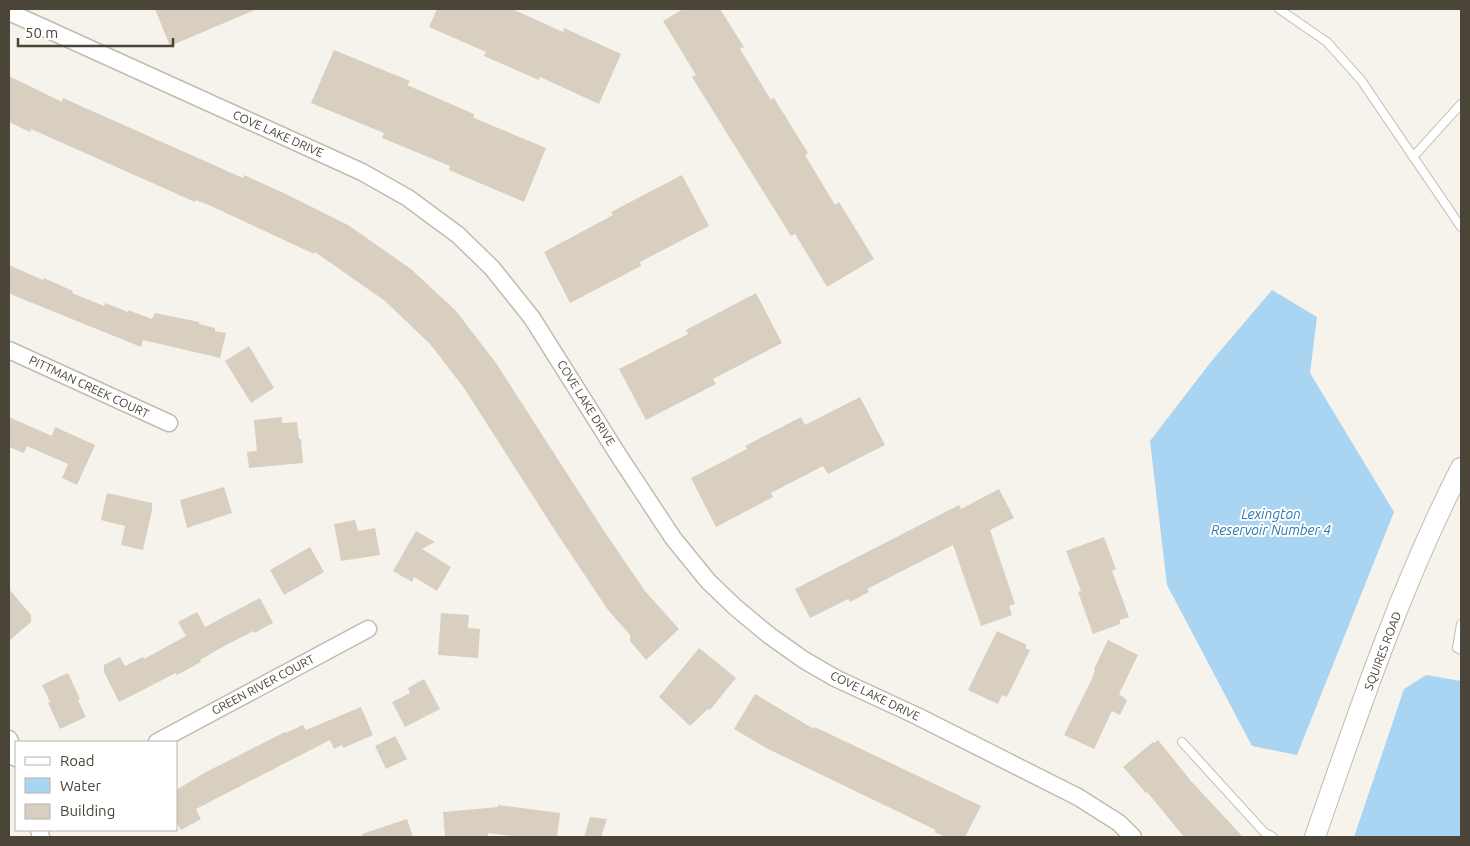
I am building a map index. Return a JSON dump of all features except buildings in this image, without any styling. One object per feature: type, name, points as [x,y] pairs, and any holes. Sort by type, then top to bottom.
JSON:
[{"type":"street","name":"COVE LAKE DRIVE","points":[[9,12],[362,172],[408,198],[451,230],[492,268],[532,318],[673,538],[708,581],[735,608],[770,636],[835,678],[917,716],[1078,797],[1119,823],[1133,837]]},
{"type":"street","name":"PITTMAN CREEK COURT","points":[[9,350],[169,424]]},
{"type":"street","name":"SQUIRES ROAD","points":[[1315,837],[1390,631],[1440,509],[1461,468]]},
{"type":"street","name":"GREEN RIVER COURT","points":[[160,741],[368,629]]},
{"type":"street","points":[[9,738],[15,755]]},
{"type":"lane","points":[[1279,9],[1328,42],[1360,80],[1461,227]]},
{"type":"lane","points":[[1413,157],[1461,104]]},
{"type":"lane","points":[[1461,624],[1458,648],[1461,650]]},
{"type":"lane","points":[[1182,742],[1264,832],[1273,837]]},
{"type":"water","name":"Lexington Reservoir Number 4","points":[[1272,290],[1317,317],[1310,373],[1394,512],[1297,755],[1252,746],[1167,585],[1150,441],[1210,363]]},
{"type":"water","points":[[1426,675],[1461,681],[1461,837],[1354,837],[1404,689]]}]
